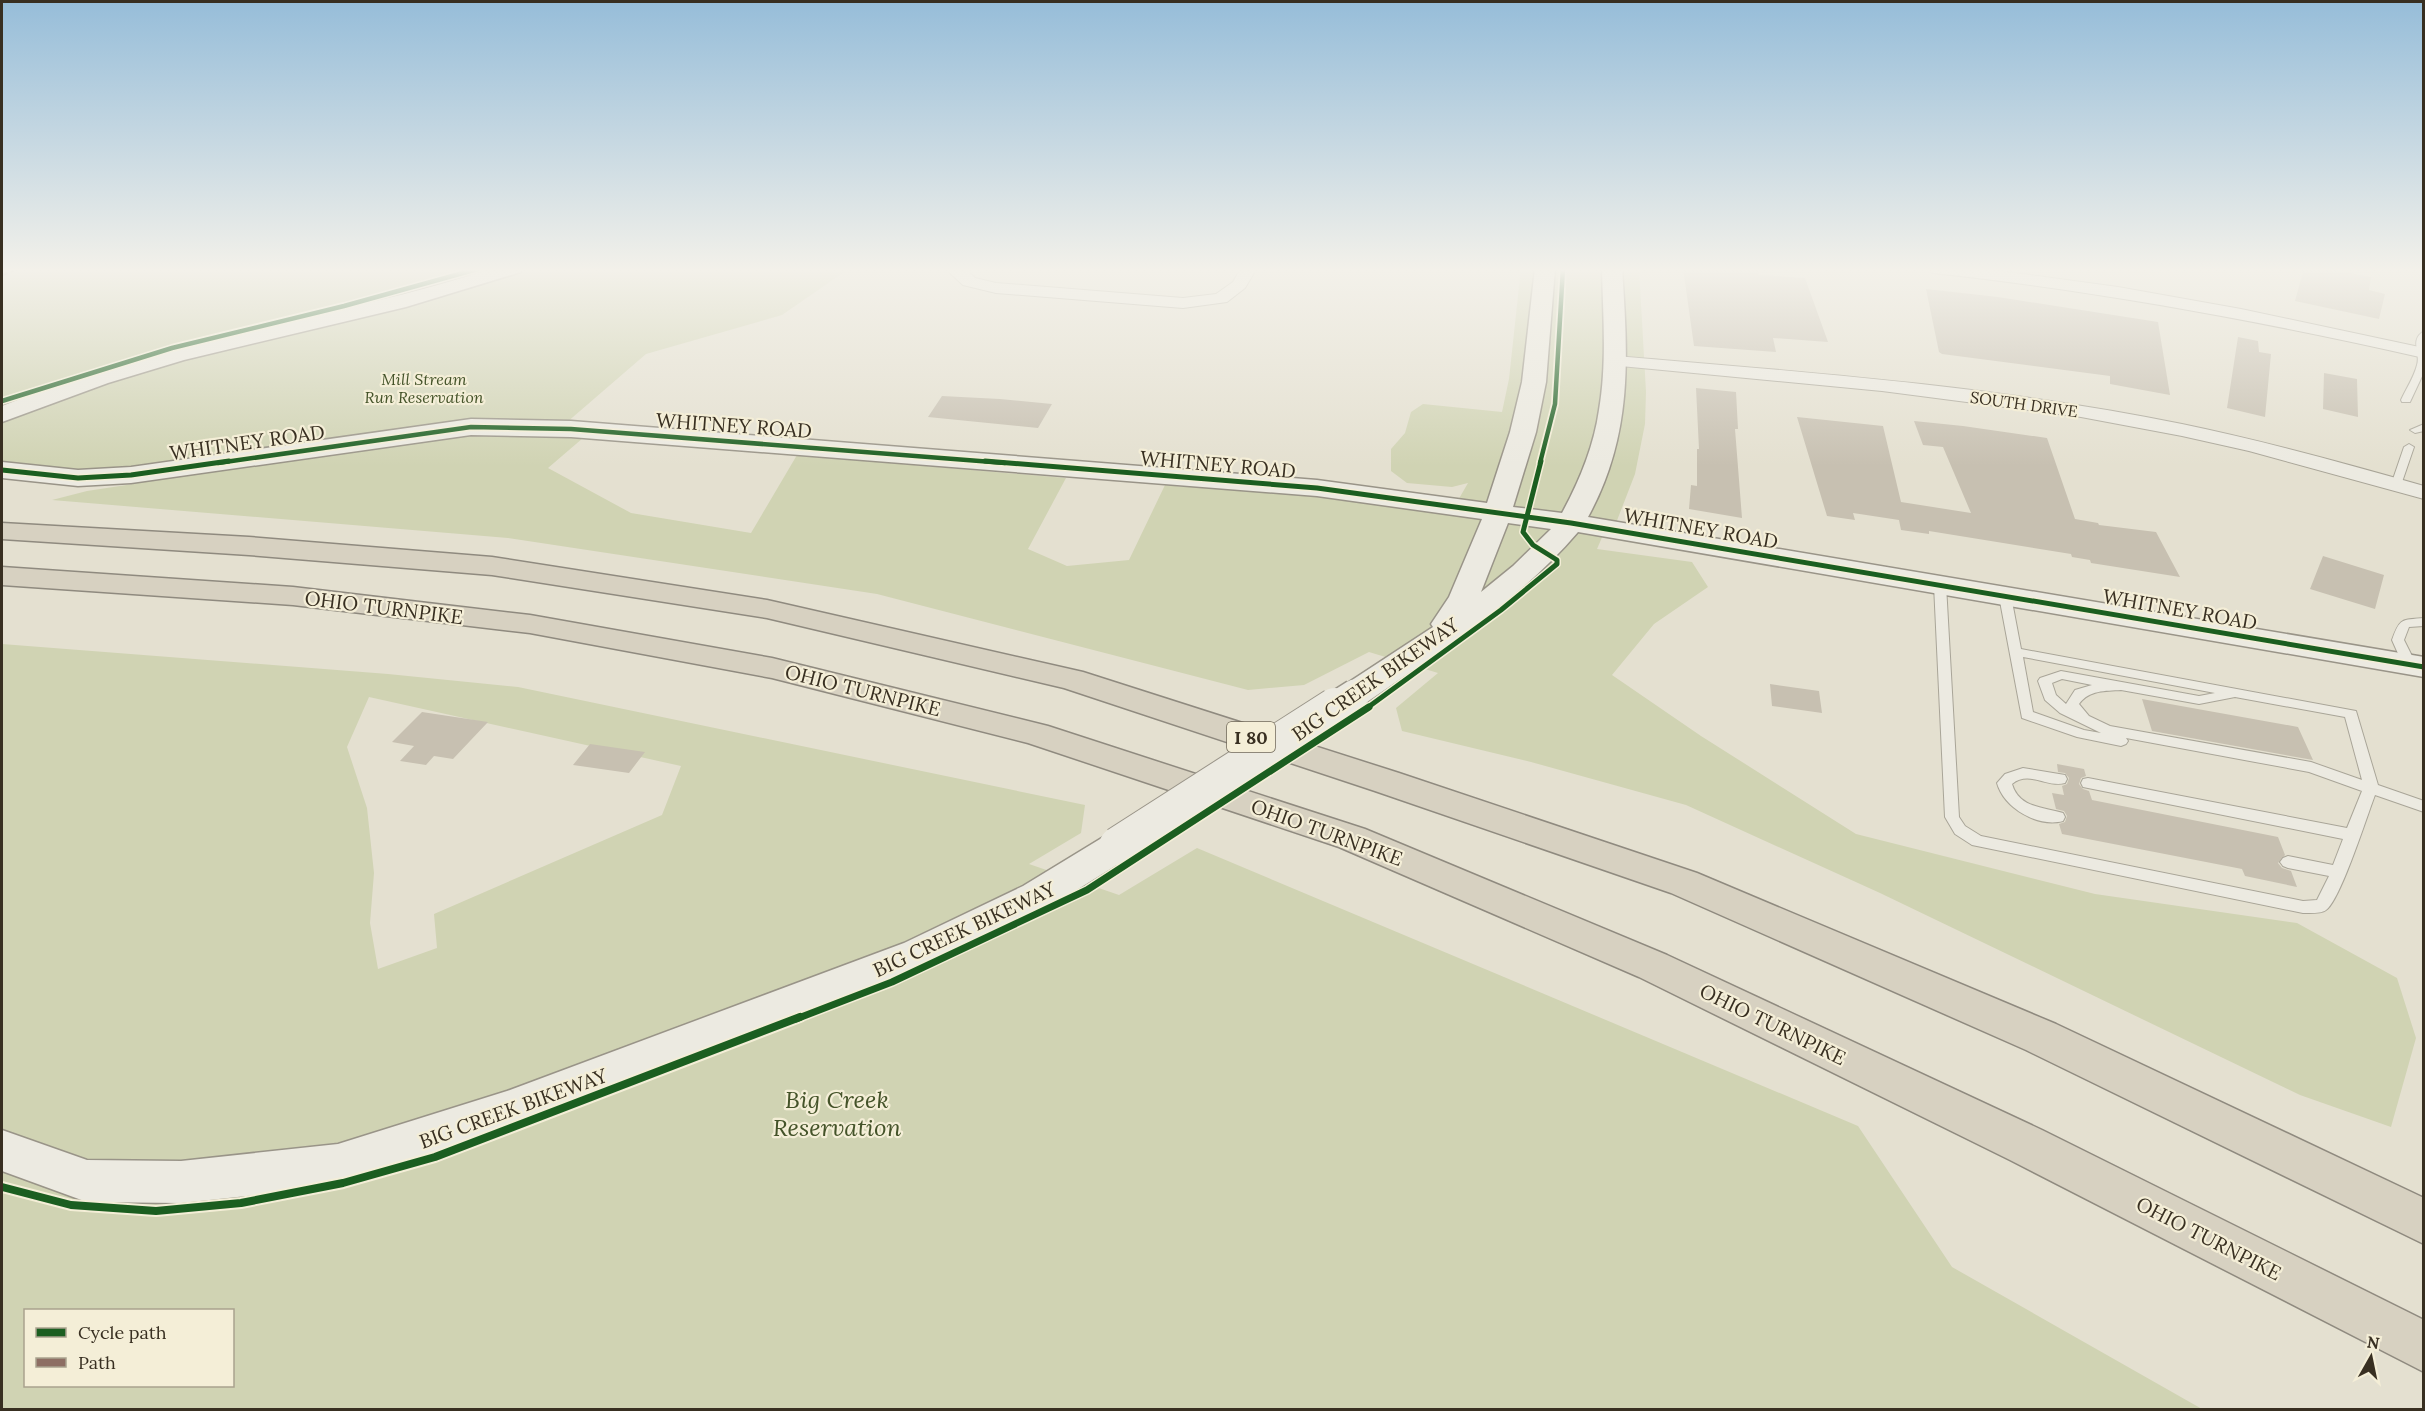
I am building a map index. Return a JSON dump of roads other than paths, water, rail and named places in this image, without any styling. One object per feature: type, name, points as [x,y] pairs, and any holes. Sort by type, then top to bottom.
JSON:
[{"type":"highway","name":"I 80","points":[[2,531],[249,546],[492,566],[767,609],[1072,679],[1387,782],[1684,883],[2041,1037],[2424,1222]]},
{"type":"highway","name":"OHIO TURNPIKE","points":[[2,576],[293,596],[530,624],[772,668],[1036,734],[1352,838],[1653,966],[2026,1145],[2424,1347]]},
{"type":"street","points":[[2,415],[42,399],[198,349],[261,334]]},
{"type":"street","points":[[1439,636],[1464,597],[1489,540],[1522,432],[1534,382],[1539,334]]},
{"type":"street","points":[[2,1151],[87,1181],[181,1182],[338,1165],[509,1110],[722,1030],[918,954],[1037,896],[1355,694],[1439,636],[1510,582],[1542,554],[1571,523],[1598,460],[1612,412],[1616,360],[1615,334]]},
{"type":"street","points":[[2334,334],[2423,353]]},
{"type":"street","name":"SOUTH DRIVE","points":[[1616,360],[1835,380],[2020,402],[2149,423],[2300,456],[2424,493]]},
{"type":"street","name":"WHITNEY ROAD","points":[[2,470],[78,477],[131,475],[471,427],[571,429],[1317,488],[1571,523],[2416,665]]},
{"type":"lane","points":[[2406,400],[2421,377],[2423,353],[2420,345],[2424,334]]},
{"type":"lane","points":[[2396,485],[2409,447]]},
{"type":"lane","points":[[1940,585],[1952,817],[1960,830],[1977,841],[2303,908],[2321,906],[2329,895],[2371,787],[2351,714],[2015,652]]},
{"type":"lane","points":[[2004,596],[2026,715],[2082,734],[2371,787]]},
{"type":"lane","points":[[2416,665],[2398,640],[2404,624],[2424,622]]},
{"type":"lane","points":[[2241,694],[2199,700],[2061,675],[2045,681],[2050,697],[2065,710],[2107,730],[2311,767],[2424,807]]},
{"type":"lane","points":[[2084,718],[2072,705],[2080,693],[2100,687],[2121,686]]},
{"type":"lane","points":[[2058,818],[2021,808],[2005,791],[2004,783],[2011,775],[2026,772],[2060,779]]},
{"type":"lane","points":[[2088,783],[2353,835]]},
{"type":"lane","points":[[2288,862],[2338,872]]},
{"type":"park label","name":"Mill Stream Run Reservation","points":[[424,388]]},
{"type":"park label","name":"Big Creek Reservation","points":[[837,1113]]}]
